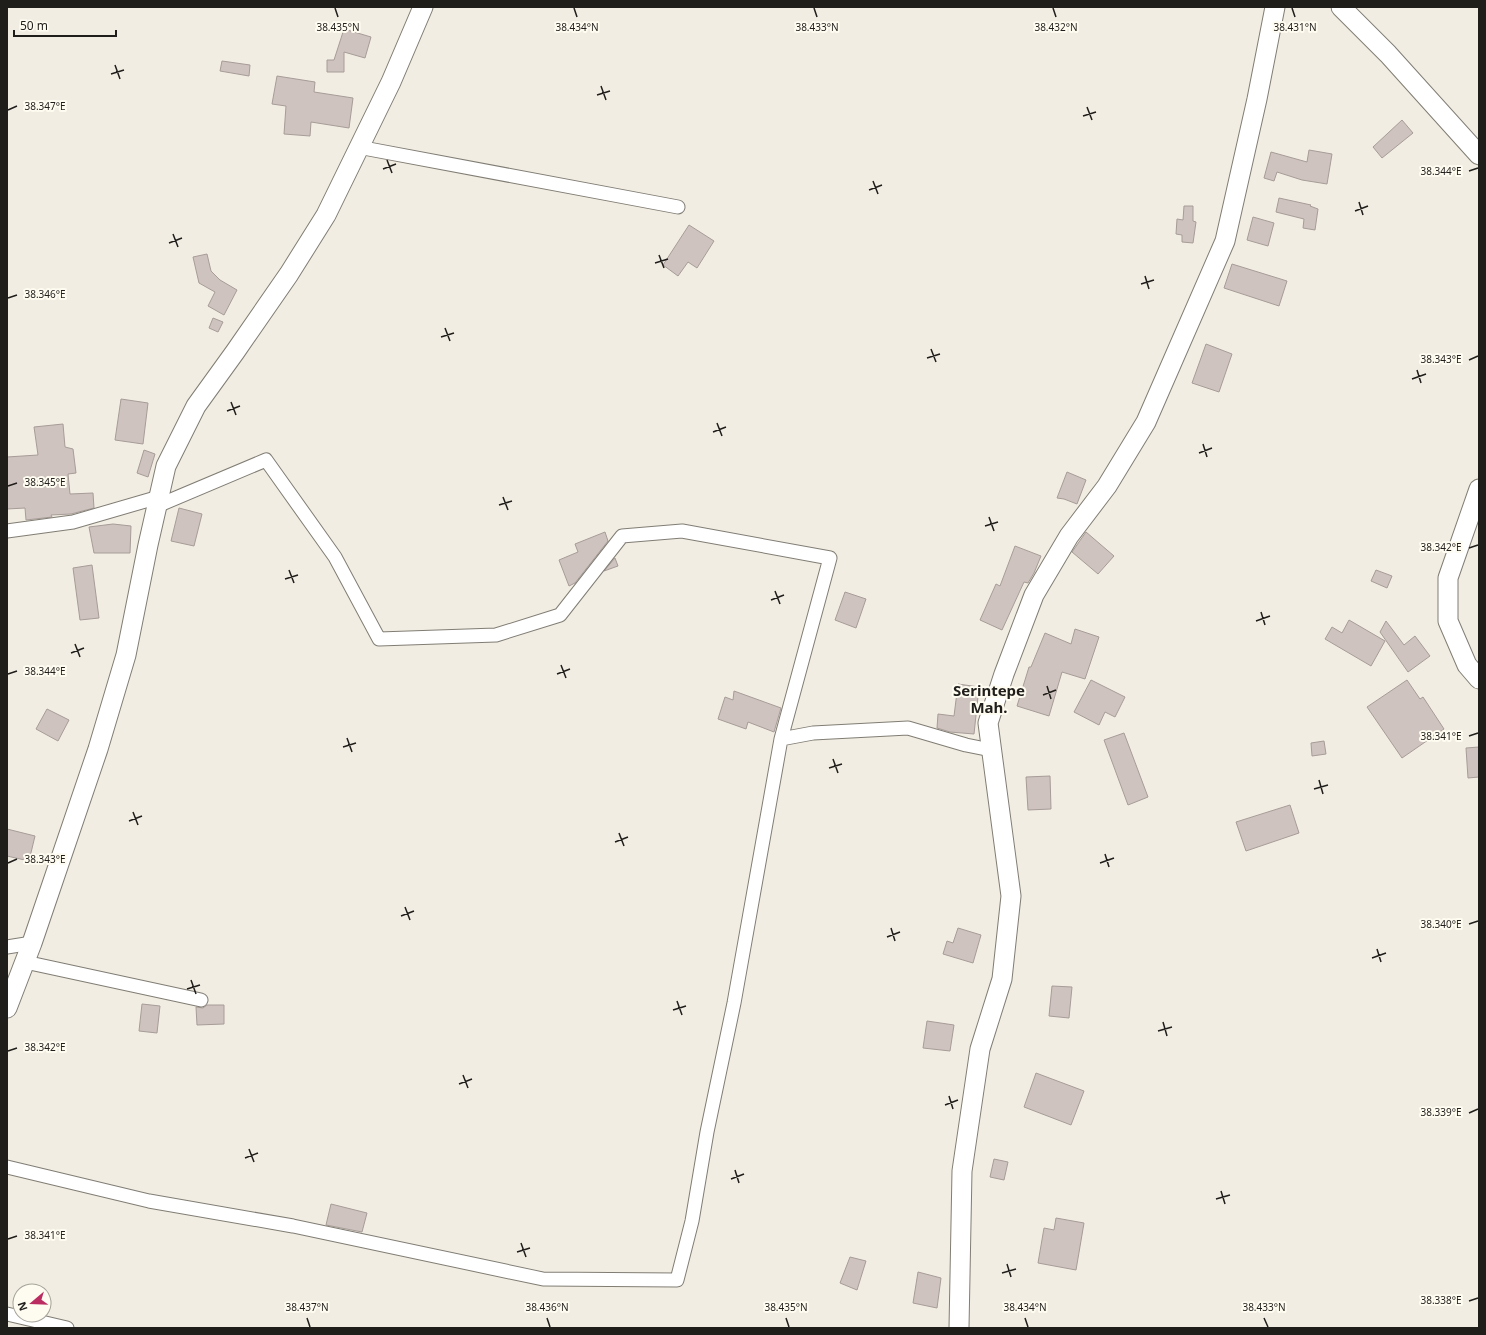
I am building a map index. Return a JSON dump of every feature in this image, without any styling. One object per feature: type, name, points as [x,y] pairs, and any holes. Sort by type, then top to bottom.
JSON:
[{"type":"street","points":[[7,1008],[32,943],[98,749],[126,655],[166,466],[196,406],[289,274],[326,215],[391,82],[423,7]]},
{"type":"street","points":[[959,1328],[962,1171],[980,1049],[1002,979],[1011,896],[988,723],[1004,674],[1034,595],[1069,536],[1106,486],[1146,422],[1225,241],[1257,99],[1275,7]]},
{"type":"street","points":[[1341,7],[1388,54],[1479,155]]},
{"type":"street","points":[[358,147],[678,208]]},
{"type":"street","points":[[7,531],[73,522],[158,501],[266,460],[335,557],[379,639],[496,634],[560,615],[622,536],[682,531],[830,558],[781,739],[734,1003],[706,1132],[692,1221],[677,1280],[543,1279],[293,1226],[149,1201],[7,1167]]},
{"type":"street","points":[[1479,489],[1448,578],[1448,621],[1467,665],[1479,679]]},
{"type":"street","points":[[781,739],[813,733],[908,728],[966,745],[991,750]]},
{"type":"street","points":[[7,947],[32,943]]},
{"type":"street","points":[[25,962],[200,1000]]},
{"type":"street","points":[[7,1314],[67,1328]]},
{"type":"building","points":[[344,29],[371,37],[365,58],[344,52],[344,72],[327,72],[327,60],[334,60]]},
{"type":"building","points":[[222,61],[250,65],[249,76],[220,71]]},
{"type":"building","points":[[277,76],[315,82],[314,92],[353,98],[349,128],[311,122],[310,136],[284,134],[286,106],[272,104]]},
{"type":"building","points":[[1402,120],[1413,133],[1382,158],[1373,147]]},
{"type":"building","points":[[1309,150],[1332,154],[1327,184],[1302,180],[1277,172],[1274,181],[1264,178],[1271,152],[1307,162]]},
{"type":"building","points":[[1279,198],[1311,205],[1310,206],[1318,209],[1315,230],[1303,228],[1304,219],[1276,212]]},
{"type":"building","points":[[1184,206],[1193,206],[1193,221],[1196,222],[1193,243],[1182,242],[1182,235],[1176,234],[1177,219],[1183,220]]},
{"type":"building","points":[[1253,217],[1274,223],[1268,246],[1247,240]]},
{"type":"building","points":[[689,225],[714,241],[697,268],[688,262],[678,276],[663,265]]},
{"type":"building","points":[[207,254],[211,271],[220,280],[237,290],[224,315],[208,306],[215,292],[199,283],[193,257]]},
{"type":"building","points":[[1232,264],[1287,281],[1279,306],[1224,288]]},
{"type":"building","points":[[213,318],[223,322],[218,332],[209,328]]},
{"type":"building","points":[[1206,344],[1232,354],[1219,392],[1192,383]]},
{"type":"building","points":[[121,399],[148,403],[143,444],[115,440]]},
{"type":"building","points":[[63,424],[65,447],[73,449],[76,473],[68,474],[70,494],[93,493],[94,508],[71,514],[51,515],[52,517],[26,520],[25,508],[7,509],[7,457],[38,455],[34,427]]},
{"type":"building","points":[[144,450],[155,454],[148,477],[137,473]]},
{"type":"building","points":[[1067,472],[1086,480],[1077,504],[1057,498]]},
{"type":"building","points":[[179,508],[202,514],[194,546],[171,541]]},
{"type":"building","points":[[113,524],[131,526],[130,553],[94,553],[89,527]]},
{"type":"building","points":[[605,532],[608,541],[575,583],[569,586],[559,560],[578,552],[575,544]]},
{"type":"building","points":[[1086,532],[1114,556],[1098,574],[1072,552]]},
{"type":"building","points":[[1015,546],[1041,556],[1028,583],[1024,582],[1002,630],[980,620],[996,584],[1000,586]]},
{"type":"building","points":[[615,558],[618,566],[604,571]]},
{"type":"building","points":[[92,565],[99,618],[80,620],[73,568]]},
{"type":"building","points":[[1376,570],[1392,576],[1387,588],[1371,581]]},
{"type":"building","points":[[845,592],[866,599],[856,628],[835,620]]},
{"type":"building","points":[[1349,620],[1385,641],[1371,666],[1325,639],[1332,627],[1342,633]]},
{"type":"building","points":[[1386,621],[1404,645],[1415,636],[1430,656],[1408,672],[1380,632]]},
{"type":"building","points":[[1075,629],[1099,637],[1085,679],[1062,672],[1049,716],[1017,706],[1029,667],[1031,667],[1045,633],[1071,644]]},
{"type":"building","points":[[1091,680],[1125,697],[1115,717],[1105,712],[1099,725],[1074,712]]},
{"type":"building","points":[[1407,680],[1420,699],[1423,697],[1444,729],[1402,758],[1367,707]]},
{"type":"building","points":[[958,684],[979,687],[974,734],[950,732],[937,728],[938,714],[954,716]]},
{"type":"building","points":[[734,691],[781,708],[774,732],[748,722],[746,729],[718,719],[725,697],[733,700]]},
{"type":"building","points":[[47,709],[69,720],[58,741],[36,729]]},
{"type":"building","points":[[1124,733],[1148,797],[1128,805],[1104,740]]},
{"type":"building","points":[[1324,741],[1326,754],[1312,756],[1311,743]]},
{"type":"building","points":[[1479,747],[1479,777],[1468,778],[1466,748]]},
{"type":"building","points":[[1050,776],[1051,809],[1028,810],[1026,777]]},
{"type":"building","points":[[1290,805],[1299,833],[1246,851],[1236,822]]},
{"type":"building","points":[[7,829],[35,836],[29,861],[7,856]]},
{"type":"building","points":[[958,928],[981,935],[973,963],[943,954],[947,941],[953,943]]},
{"type":"building","points":[[1052,986],[1072,987],[1069,1018],[1049,1016]]},
{"type":"building","points":[[142,1004],[160,1006],[157,1033],[139,1031]]},
{"type":"building","points":[[207,1005],[224,1005],[224,1024],[197,1025],[196,1007],[203,1008]]},
{"type":"building","points":[[927,1021],[954,1025],[950,1051],[923,1048]]},
{"type":"building","points":[[1036,1073],[1084,1091],[1071,1125],[1024,1107]]},
{"type":"building","points":[[994,1159],[1008,1162],[1004,1180],[990,1177]]},
{"type":"building","points":[[331,1204],[367,1213],[362,1232],[326,1225]]},
{"type":"building","points":[[1056,1218],[1084,1223],[1076,1270],[1038,1263],[1044,1228],[1054,1230]]},
{"type":"building","points":[[850,1257],[866,1261],[857,1290],[840,1283]]},
{"type":"building","points":[[918,1272],[941,1278],[937,1308],[913,1303]]},
{"type":"district","name":"Serintepe Mah.","points":[[989,700]]}]
